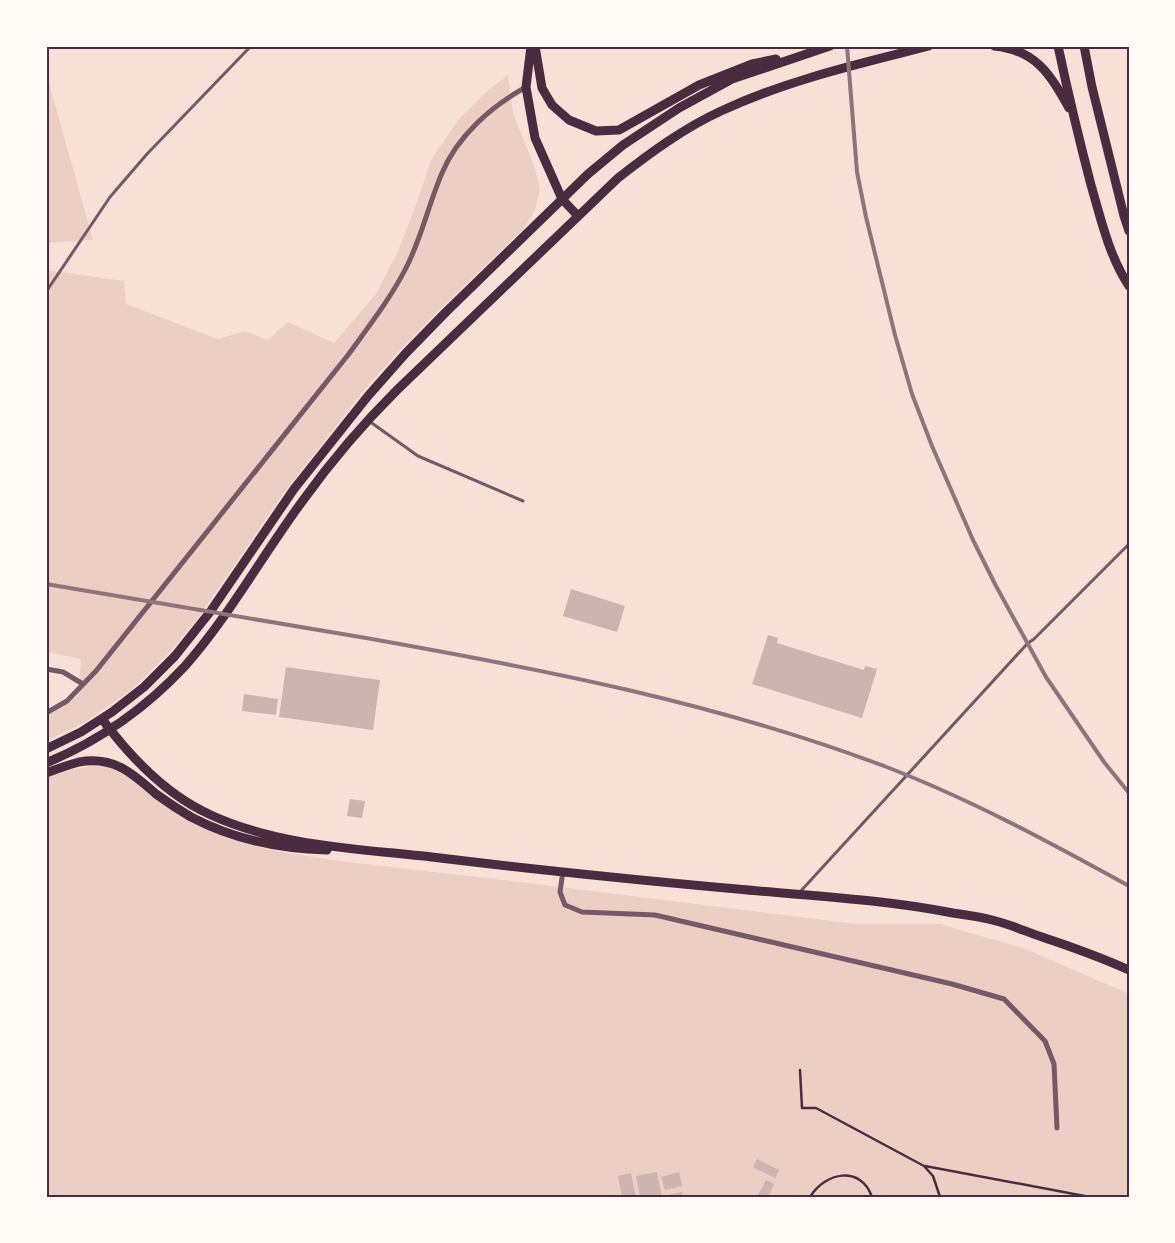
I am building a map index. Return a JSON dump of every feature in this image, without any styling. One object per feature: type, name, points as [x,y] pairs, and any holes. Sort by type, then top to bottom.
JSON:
[{"type":"main road","points":[[531,46],[526,87],[534,138],[562,199],[578,216]]},
{"type":"main road","points":[[535,46],[542,88],[552,105],[569,120],[596,130],[619,130],[700,85],[752,64],[816,50]]},
{"type":"main road","points":[[46,748],[81,732],[102,719],[144,686],[188,641],[294,489],[342,427],[394,367],[452,306],[588,174],[623,145],[679,108],[732,79],[830,46]]},
{"type":"main road","points":[[46,763],[110,730],[169,683],[199,649],[304,499],[368,420],[604,190],[632,167],[684,131],[720,112],[795,81],[830,70],[929,46]]},
{"type":"main road","points":[[994,46],[1022,52],[1037,63],[1052,78],[1073,115]]},
{"type":"main road","points":[[1058,46],[1073,115],[1101,220],[1122,276],[1129,286]]},
{"type":"main road","points":[[1084,46],[1092,87],[1129,230]]},
{"type":"main road","points":[[102,719],[131,755],[160,782],[188,803],[212,816],[255,831],[283,838],[563,872],[860,899],[933,909],[997,921],[1100,957],[1129,970]]},
{"type":"main road","points":[[46,773],[78,762],[111,763],[128,770],[158,795],[191,817],[230,834],[274,845],[306,849],[356,848]]},
{"type":"street","points":[[46,713],[67,701],[96,671],[348,355],[383,307],[397,284],[416,247],[442,173],[456,147],[495,107],[526,87]]},
{"type":"street","points":[[46,669],[63,672],[83,684]]},
{"type":"street","points":[[563,872],[560,892],[565,905],[582,912],[655,915],[952,984],[1004,999],[1045,1041],[1054,1064],[1057,1128]]},
{"type":"lane","points":[[46,292],[110,197],[147,154],[250,46]]},
{"type":"lane","points":[[368,420],[418,456],[523,501]]},
{"type":"lane","points":[[799,894],[1027,644],[1062,612],[1129,544]]},
{"type":"path","points":[[800,1070],[802,1108],[816,1108],[924,1166],[1090,1197]]},
{"type":"path","points":[[924,1166],[933,1176],[940,1197]]},
{"type":"path","points":[[810,1197],[822,1184],[835,1176],[841,1175],[858,1179],[867,1187],[872,1197]]},
{"type":"shaded area","points":[[46,72],[93,240],[46,243]]},
{"type":"shaded area","points":[[508,75],[513,113],[535,168],[540,189],[535,210],[525,227],[413,336],[369,384],[283,494],[198,618],[168,654],[131,690],[84,723],[46,741],[46,715],[78,696],[81,659],[46,652],[46,270],[124,281],[126,304],[218,339],[245,331],[268,340],[288,322],[334,343],[376,294],[398,251],[432,158],[459,119],[485,93]]},
{"type":"shaded area","points":[[90,766],[113,768],[241,841],[266,849],[339,861],[856,924],[940,924],[1026,949],[1129,994],[1129,1197],[46,1197],[46,778]]},
{"type":"building","points":[[571,589],[625,606],[617,632],[563,616]]},
{"type":"building","points":[[768,635],[778,638],[777,643],[864,670],[865,666],[877,669],[862,718],[752,684]]},
{"type":"building","points":[[286,667],[380,680],[373,730],[279,717]]},
{"type":"building","points":[[244,694],[278,699],[276,715],[242,711]]},
{"type":"building","points":[[350,799],[365,801],[362,818],[347,816]]},
{"type":"building","points":[[757,1159],[779,1170],[775,1178],[753,1167]]},
{"type":"building","points":[[657,1172],[662,1197],[640,1197],[636,1176]]},
{"type":"building","points":[[679,1172],[682,1186],[665,1190],[661,1177]]},
{"type":"building","points":[[631,1173],[636,1197],[622,1197],[618,1176]]},
{"type":"building","points":[[766,1180],[774,1184],[768,1197],[757,1197]]},
{"type":"building","points":[[682,1192],[682,1197],[664,1197],[664,1196]]},
{"type":"railway","points":[[847,46],[857,172],[895,335],[912,394],[932,446],[973,540],[996,586],[1046,677],[1104,762],[1129,793]]},
{"type":"railway","points":[[46,584],[497,662],[693,706],[821,744],[916,779],[1039,837],[1129,886]]}]
